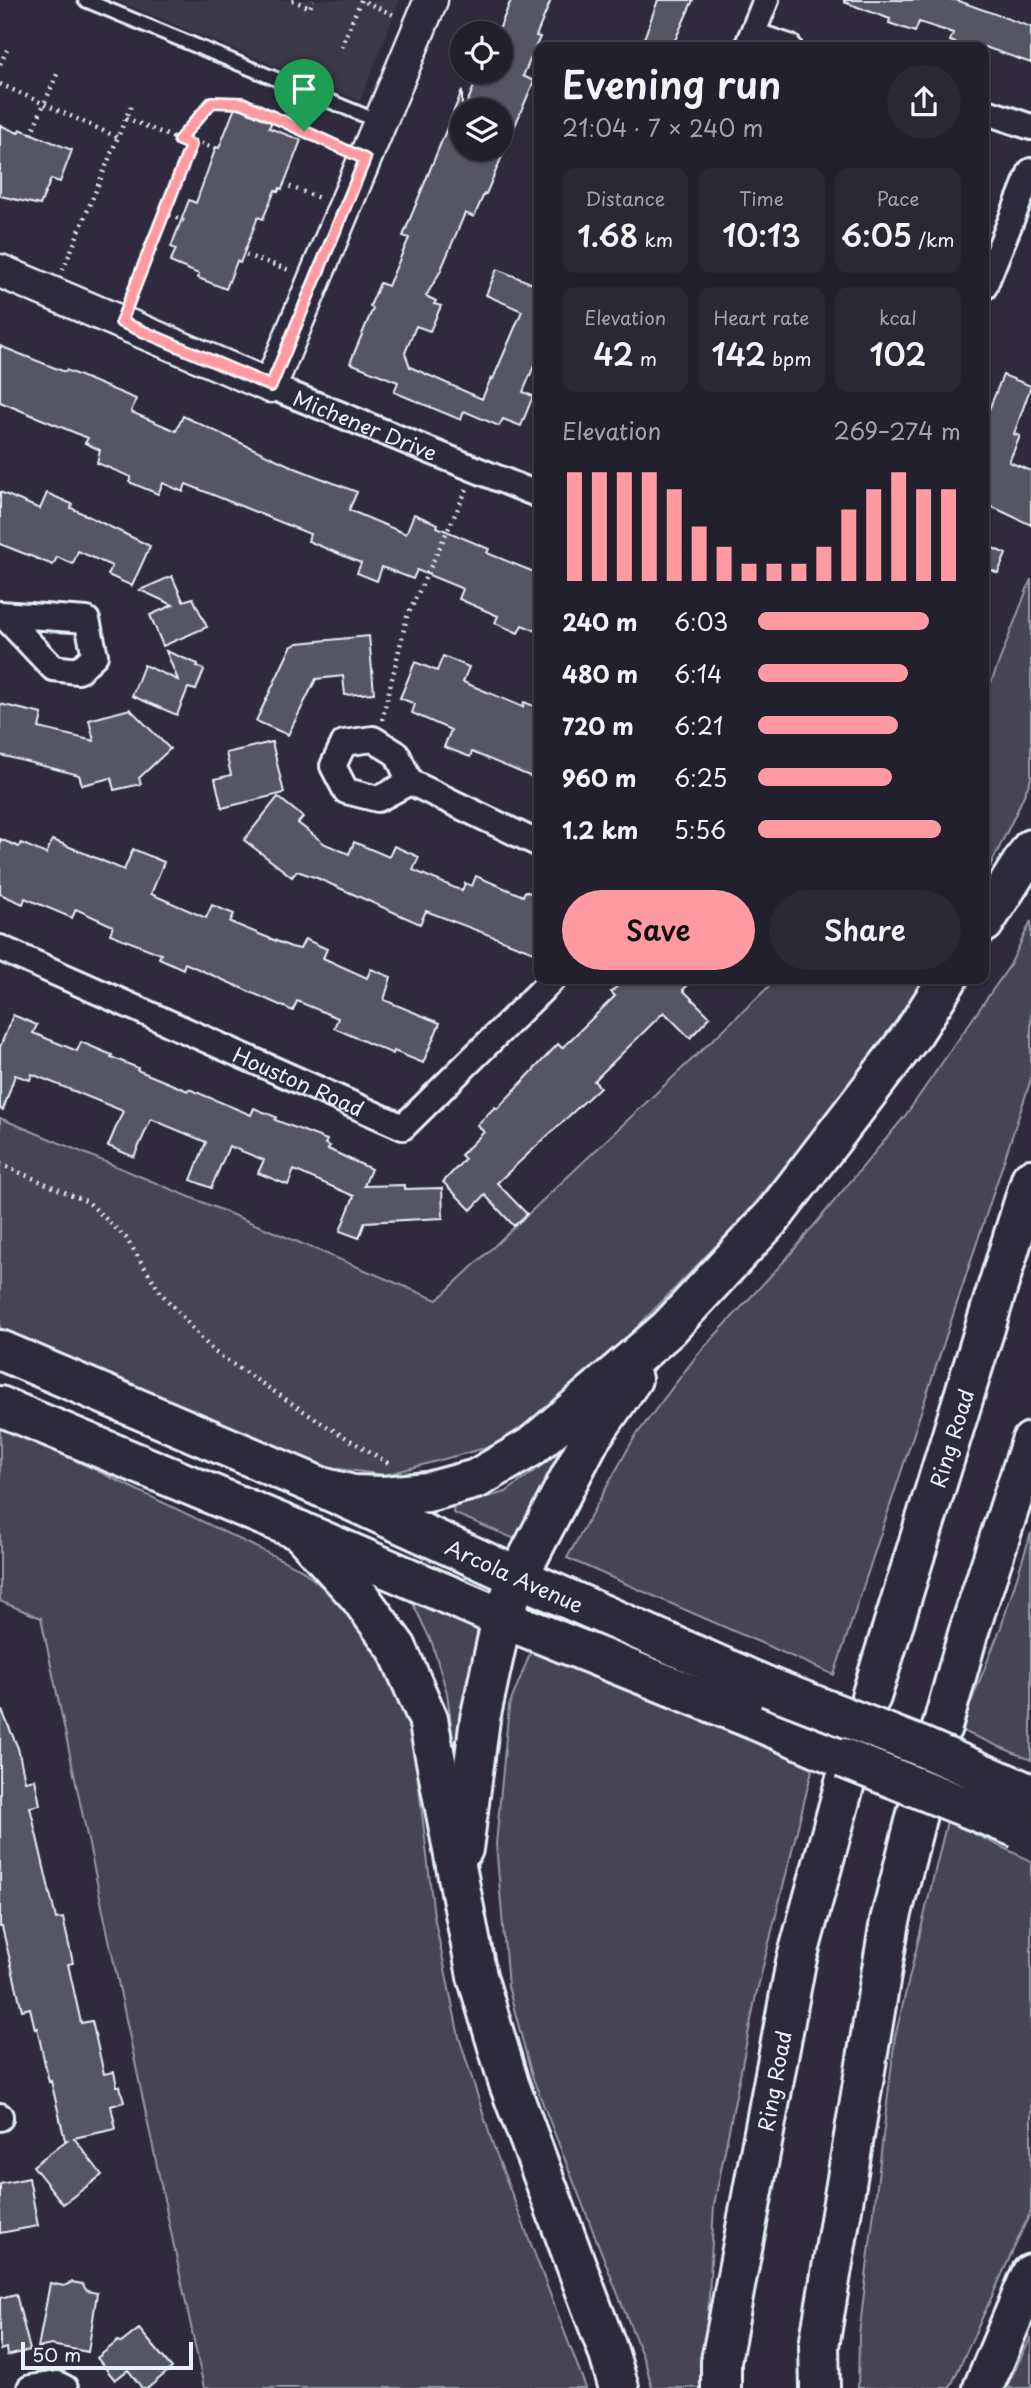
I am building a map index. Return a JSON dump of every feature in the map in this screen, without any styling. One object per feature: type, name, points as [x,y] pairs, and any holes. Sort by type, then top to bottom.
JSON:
[{"type":"main road","points":[[989,915],[1031,849]]},
{"type":"main road","points":[[321,1487],[353,1494],[384,1496],[414,1493],[455,1486],[476,1479],[523,1453],[668,1329],[774,1215],[914,1032],[944,984]]},
{"type":"main road","name":"Ring Road","points":[[871,1697],[1031,1179]]},
{"type":"main road","points":[[459,1886],[480,1720],[502,1618],[518,1577],[590,1439],[668,1329]]},
{"type":"main road","name":"Arcola Avenue","points":[[0,1350],[321,1487],[518,1577],[762,1703]]},
{"type":"main road","name":"Arcola Avenue","points":[[0,1406],[502,1618],[762,1703],[922,1747],[1027,1818]]},
{"type":"main road","points":[[942,1727],[968,1634],[1031,1442]]},
{"type":"main road","points":[[300,1531],[359,1596],[397,1648],[428,1719],[477,1976],[509,2084],[608,2351],[619,2388]]},
{"type":"main road","name":"Ring Road","points":[[720,2388],[724,2347],[796,1962],[846,1779]]},
{"type":"main road","points":[[820,2388],[819,2346],[883,1962],[890,1921],[918,1810]]},
{"type":"main road","points":[[983,2388],[1027,2285]]},
{"type":"street","points":[[750,41],[766,0]]},
{"type":"street","points":[[271,386],[426,13]]},
{"type":"street","points":[[989,113],[1031,127]]},
{"type":"street","points":[[989,275],[1031,172]]},
{"type":"street","name":"Michener Drive","points":[[0,271],[271,386],[534,493]]},
{"type":"street","points":[[410,782],[378,799],[346,791],[332,766],[344,743],[373,739],[397,754],[410,782],[534,842]]},
{"type":"street","name":"Houston Road","points":[[0,948],[403,1127],[548,984]]},
{"type":"street","points":[[30,2388],[57,2384],[65,2388]]},
{"type":"lane","points":[[85,0],[380,122]]},
{"type":"path","points":[[292,0],[310,8],[313,0]]},
{"type":"path","points":[[341,47],[358,1],[426,13]]},
{"type":"path","points":[[0,64],[7,50]]},
{"type":"path","points":[[31,134],[58,72]]},
{"type":"path","points":[[0,84],[119,138]]},
{"type":"path","points":[[179,140],[212,102],[243,103],[365,159]]},
{"type":"path","points":[[53,294],[132,103]]},
{"type":"path","points":[[126,118],[191,145]]},
{"type":"path","points":[[121,322],[193,140],[215,149]]},
{"type":"path","points":[[284,184],[345,208]]},
{"type":"path","points":[[163,213],[184,222]]},
{"type":"path","points":[[246,255],[315,279]]},
{"type":"path","points":[[373,739],[381,726],[407,617],[476,470]]},
{"type":"path","points":[[0,1164],[89,1202],[126,1238],[161,1293],[213,1351],[320,1422],[389,1463],[414,1493]]},
{"type":"shaded area","points":[[115,0],[400,0],[360,101]]},
{"type":"shaded area","points":[[1031,579],[1031,779],[989,869],[989,688]]},
{"type":"shaded area","points":[[1031,921],[1031,1079],[834,1675],[567,1558],[634,1438],[698,1354],[787,1258],[905,1116],[1010,965]]},
{"type":"shaded area","points":[[772,984],[924,984],[872,1061],[741,1220],[583,1383],[496,1445],[385,1475],[302,1464],[0,1328],[0,1118],[437,1300]]},
{"type":"shaded area","points":[[0,1424],[301,1569],[353,1613],[399,1682],[416,1761],[434,1916],[459,2037],[493,2145],[586,2388],[204,2388],[41,1618],[0,1601]]},
{"type":"shaded area","points":[[570,1444],[527,1544],[453,1513],[454,1506],[506,1492]]},
{"type":"shaded area","points":[[1031,1533],[1031,1760],[960,1730],[1001,1627]]},
{"type":"shaded area","points":[[406,1589],[494,1629],[457,1773],[447,1693],[432,1643]]},
{"type":"shaded area","points":[[532,1649],[814,1762],[756,1995],[714,2205],[704,2388],[652,2388],[647,2368],[532,2076],[508,1986],[496,1844],[509,1706]]},
{"type":"shaded area","points":[[947,1821],[1031,1861],[1031,2211],[950,2388],[858,2388],[859,2335],[895,2037]]},
{"type":"shaded area","points":[[1031,2337],[1031,2388],[1006,2388]]},
{"type":"building","points":[[511,0],[551,0],[536,36],[540,37],[538,42],[534,42],[534,51],[523,76],[534,81],[513,130],[513,98],[469,98],[475,84],[513,84],[513,21],[502,21]]},
{"type":"building","points":[[658,0],[693,0],[674,42],[643,42]]},
{"type":"building","points":[[956,0],[1031,27],[1031,63],[989,48],[989,42],[953,42],[950,41],[953,33],[919,22],[915,32],[889,23],[890,19],[844,2]]},
{"type":"building","points":[[236,105],[273,119],[269,128],[301,140],[282,189],[278,192],[275,190],[263,219],[258,217],[240,263],[237,261],[226,289],[198,278],[199,274],[170,262],[176,249],[171,247],[189,200],[196,203],[216,147],[219,148]]},
{"type":"building","points":[[450,120],[450,161],[500,161],[474,217],[465,213],[440,272],[426,296],[436,301],[434,304],[441,306],[430,331],[416,326],[405,353],[410,367],[482,399],[522,311],[486,295],[497,269],[533,284],[534,282],[534,366],[523,392],[533,396],[521,426],[503,419],[499,426],[464,411],[461,420],[394,392],[398,382],[350,363],[373,308],[370,306],[380,283],[388,286],[409,238],[403,236]]},
{"type":"building","points":[[0,125],[18,133],[20,129],[72,150],[60,182],[51,179],[40,205],[0,196]]},
{"type":"building","points":[[0,346],[136,399],[131,412],[176,431],[183,416],[295,468],[357,492],[349,510],[406,534],[414,514],[438,524],[437,527],[489,549],[487,553],[534,572],[534,630],[522,625],[518,633],[495,623],[498,616],[459,599],[463,589],[417,570],[413,579],[382,567],[377,581],[357,573],[361,563],[308,541],[310,534],[186,484],[183,492],[163,483],[158,494],[129,482],[131,477],[97,463],[100,450],[85,443],[88,438],[0,402]]},
{"type":"building","points":[[1003,375],[1031,386],[1014,434],[1020,436],[1009,462],[1031,471],[1031,525],[989,505],[989,410]]},
{"type":"building","points":[[0,492],[40,509],[47,493],[72,504],[71,508],[150,546],[132,586],[108,575],[112,566],[78,551],[73,564],[57,557],[53,565],[0,544]]},
{"type":"building","points":[[989,546],[1006,554],[998,573],[989,569]]},
{"type":"building","points":[[172,576],[183,601],[193,598],[207,627],[163,646],[150,615],[173,605],[140,590]]},
{"type":"building","points":[[369,636],[374,693],[345,695],[343,676],[316,679],[288,735],[256,721],[291,647],[298,643]]},
{"type":"building","points":[[166,651],[198,664],[197,666],[204,670],[196,690],[188,688],[177,715],[132,696],[144,665],[178,680]]},
{"type":"building","points":[[443,656],[469,667],[463,682],[523,707],[524,702],[534,706],[534,778],[472,752],[470,757],[444,747],[451,730],[412,713],[415,704],[400,698],[415,662],[437,671]]},
{"type":"building","points":[[0,704],[42,714],[39,728],[94,741],[89,720],[130,709],[170,749],[139,778],[141,784],[114,790],[111,778],[82,785],[79,775],[0,755]]},
{"type":"building","points":[[272,742],[284,793],[222,808],[215,779],[231,775],[226,753]]},
{"type":"building","points":[[278,797],[303,817],[298,823],[325,844],[349,854],[354,842],[389,857],[394,846],[419,857],[413,870],[462,891],[465,883],[472,886],[476,876],[523,896],[525,891],[534,894],[534,952],[426,911],[420,924],[317,878],[297,871],[292,877],[244,840]]},
{"type":"building","points":[[0,839],[19,847],[21,843],[46,854],[52,840],[124,870],[133,849],[164,862],[151,894],[206,918],[212,905],[234,914],[230,922],[291,947],[300,949],[305,939],[327,949],[323,958],[367,978],[371,969],[391,977],[384,1000],[440,1023],[423,1063],[394,1051],[393,1054],[334,1028],[338,1018],[297,1001],[293,1011],[185,963],[183,969],[159,958],[161,954],[110,934],[113,926],[76,909],[72,918],[25,898],[23,904],[0,894]]},
{"type":"building","points":[[620,984],[689,984],[683,990],[710,1017],[690,1038],[664,1012],[594,1081],[600,1087],[497,1183],[527,1214],[514,1226],[485,1195],[471,1210],[443,1182],[465,1159],[461,1155],[484,1132],[477,1125],[495,1107],[497,1109],[558,1044],[562,1048],[615,996],[611,992]]},
{"type":"building","points":[[13,1015],[37,1025],[33,1033],[77,1051],[81,1042],[138,1068],[137,1070],[188,1091],[189,1089],[251,1115],[254,1108],[276,1117],[275,1120],[327,1140],[325,1144],[330,1146],[328,1149],[371,1169],[364,1186],[442,1188],[443,1218],[365,1222],[359,1238],[340,1231],[354,1196],[294,1170],[288,1185],[258,1173],[264,1160],[229,1146],[211,1188],[191,1180],[206,1142],[151,1119],[134,1157],[108,1146],[123,1111],[32,1074],[30,1080],[15,1075],[3,1110],[0,1109],[0,1047]]},
{"type":"building","points":[[0,1706],[18,1748],[25,1781],[35,1779],[40,1805],[30,1807],[56,1919],[63,1918],[73,1963],[68,1964],[81,2023],[92,2021],[104,2074],[114,2072],[124,2102],[111,2106],[116,2129],[74,2138],[102,2175],[63,2204],[33,2166],[67,2140],[51,2081],[49,2082],[37,2028],[35,2029],[30,2008],[22,2010],[0,1927]]},
{"type":"building","points":[[29,2178],[38,2226],[0,2233],[0,2184]]},
{"type":"building","points":[[72,2282],[82,2284],[87,2291],[97,2293],[88,2352],[51,2345],[38,2348],[50,2283],[64,2286]]},
{"type":"building","points":[[16,2294],[30,2350],[7,2356],[6,2348],[0,2350],[0,2298]]},
{"type":"building","points":[[139,2329],[172,2368],[148,2388],[142,2388],[128,2370],[115,2380],[97,2358]]},
{"type":"route","points":[[212,102],[243,103],[304,131],[365,159],[271,386],[121,322],[191,145],[179,140],[212,102]]}]
